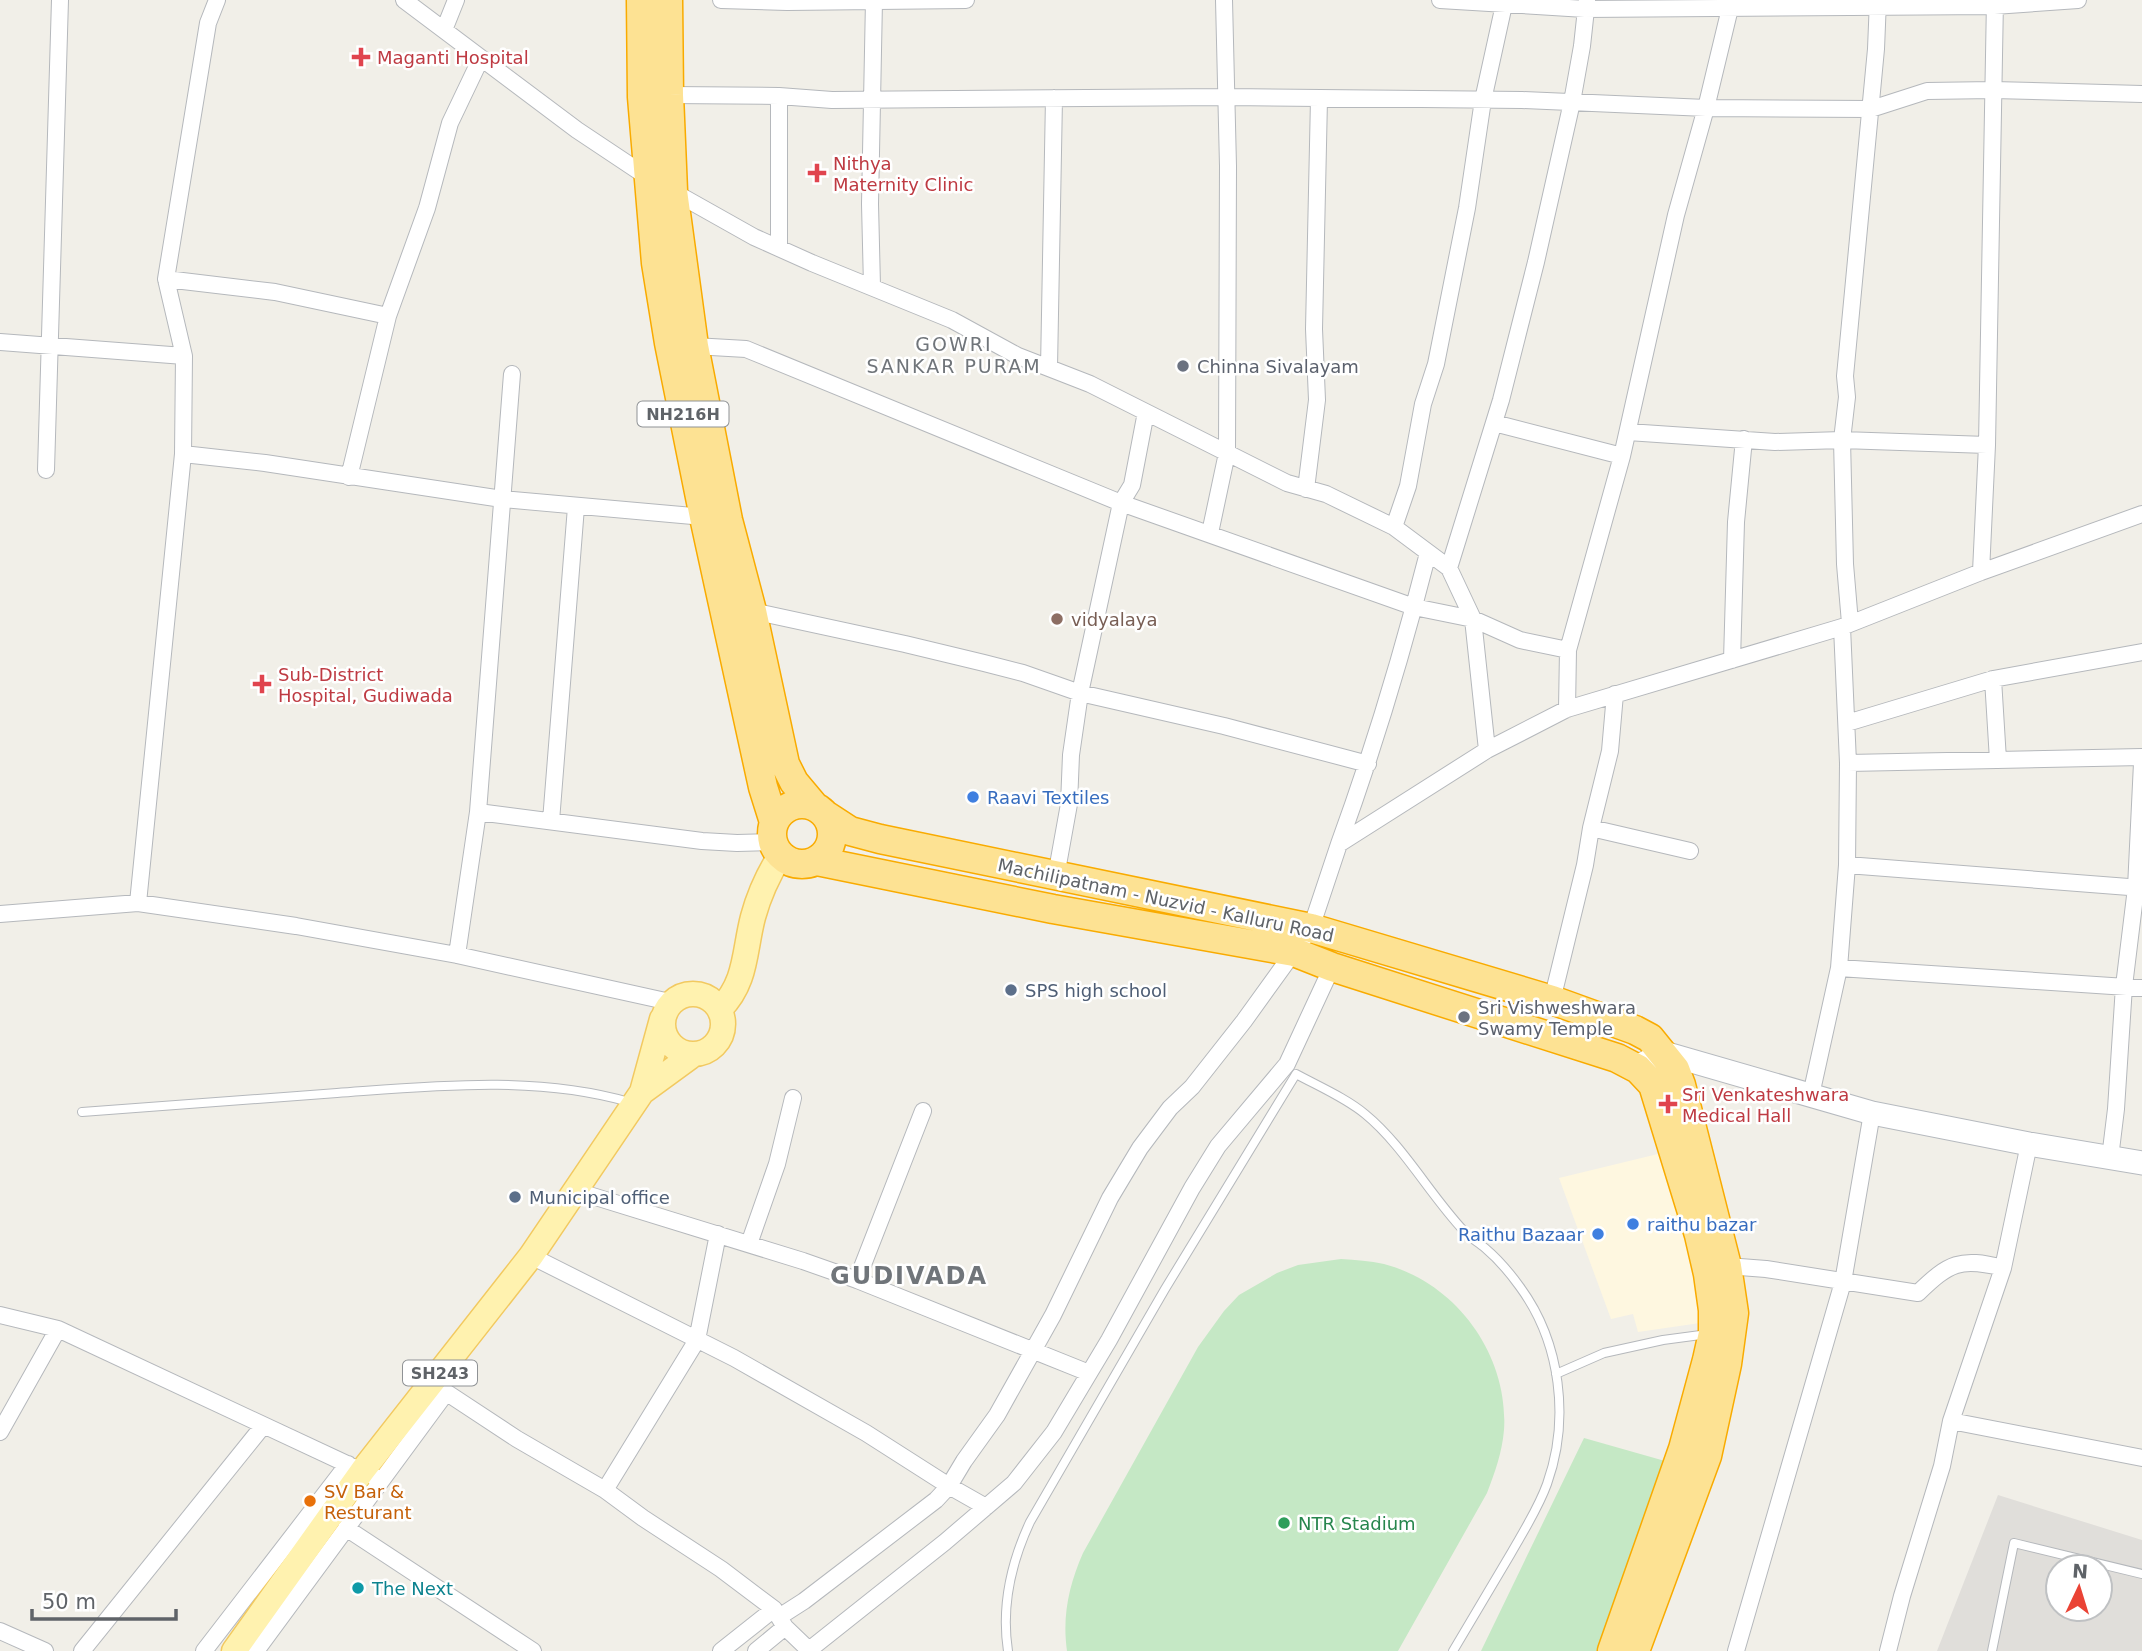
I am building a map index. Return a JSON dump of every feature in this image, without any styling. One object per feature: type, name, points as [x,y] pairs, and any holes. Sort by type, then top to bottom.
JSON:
[{"type":"highway","name":"Machilipatnam - Nuzvid - Kalluru Road","points":[[648,0],[669,95],[656,262],[669,343],[704,517],[775,840]]},
{"type":"highway","name":"Machilipatnam - Nuzvid - Kalluru Road","points":[[648,0],[642,97],[728,520],[752,611],[785,764],[794,782],[821,812],[850,831],[1311,928],[1552,1000],[1650,1038],[1675,1069],[1727,1266],[1734,1313],[1732,1338],[1707,1456],[1635,1651]]},
{"type":"highway","points":[[805,804],[821,812],[831,825],[832,836],[825,854],[808,864],[789,862],[775,840],[786,808],[805,804]]},
{"type":"highway","name":"Machilipatnam - Nuzvid - Kalluru Road","points":[[817,861],[1294,952],[1332,967],[1617,1058],[1635,1068],[1653,1085],[1699,1235],[1708,1274],[1713,1333],[1683,1449],[1612,1651]]},
{"type":"main road","points":[[694,1054],[679,1051],[665,1038],[666,1011],[687,993],[706,996],[720,1009],[734,991],[742,977],[753,917],[775,840]]},
{"type":"main road","name":"SH243","points":[[234,1651],[364,1471],[439,1388],[638,1098],[694,1054],[709,1050],[720,1039],[724,1024],[720,1009]]},
{"type":"main road","name":"SH243","points":[[638,1098],[666,1011]]},
{"type":"street","points":[[46,470],[60,0]]},
{"type":"street","points":[[138,903],[183,454],[184,356],[166,279],[208,23],[217,0]]},
{"type":"street","points":[[404,0],[577,130],[661,184],[754,237],[952,320],[1018,356],[1090,384],[1287,483],[1325,494],[1394,527],[1449,568],[1473,619],[1487,750]]},
{"type":"street","points":[[444,30],[456,0]]},
{"type":"street","points":[[721,0],[966,0]]},
{"type":"street","points":[[872,286],[870,204],[874,0]]},
{"type":"street","points":[[1210,534],[1227,453],[1228,97],[1224,0]]},
{"type":"street","points":[[1440,0],[1586,5],[1995,3],[2078,0]]},
{"type":"street","points":[[1394,527],[1408,486],[1423,404],[1436,364],[1467,208],[1483,100],[1504,2]]},
{"type":"street","points":[[1981,572],[1987,445],[1995,3]]},
{"type":"street","points":[[1567,709],[1568,650],[1622,456],[1676,215],[1731,4]]},
{"type":"street","points":[[1811,1095],[1839,968],[1847,865],[1848,763],[1842,440],[1847,397],[1845,376],[1871,109],[1878,4]]},
{"type":"street","points":[[1449,568],[1494,423],[1533,272],[1572,102],[1586,5]]},
{"type":"street","points":[[349,477],[387,316],[427,208],[450,123],[481,58]]},
{"type":"street","points":[[669,95],[779,96],[832,100],[1228,97],[1871,109],[1927,91],[2142,94]]},
{"type":"street","points":[[779,96],[779,248]]},
{"type":"street","points":[[1049,368],[1054,99]]},
{"type":"street","points":[[1306,489],[1317,400],[1314,328],[1320,99]]},
{"type":"street","points":[[166,279],[275,292],[387,316]]},
{"type":"street","points":[[0,342],[184,356]]},
{"type":"street","points":[[694,346],[746,349],[1121,503],[1415,607],[1473,619],[1520,640],[1568,650]]},
{"type":"street","points":[[457,955],[478,812],[512,374]]},
{"type":"street","points":[[1056,876],[1069,804],[1071,755],[1080,692],[1121,503],[1132,485],[1146,412]]},
{"type":"street","points":[[1494,423],[1622,456]]},
{"type":"street","points":[[1628,432],[1775,442],[1842,440],[1987,445]]},
{"type":"street","points":[[1732,660],[1736,522],[1744,439]]},
{"type":"street","points":[[183,454],[265,463],[502,499],[704,517]]},
{"type":"street","points":[[551,821],[576,507]]},
{"type":"street","points":[[1339,844],[1487,750],[1567,709],[1846,625],[1981,572],[2142,514]]},
{"type":"street","points":[[721,1651],[780,1618],[815,1593],[936,1500],[949,1486],[997,1415],[1053,1314],[1110,1198],[1140,1149],[1170,1108],[1208,1068],[1311,928],[1368,764],[1415,607],[1428,553]]},
{"type":"street","points":[[752,611],[971,660],[1023,673],[1080,692],[1368,764]]},
{"type":"street","points":[[1847,723],[1993,679],[2142,652]]},
{"type":"street","points":[[1993,679],[1998,760]]},
{"type":"street","points":[[1552,1000],[1611,751],[1615,694]]},
{"type":"street","points":[[1848,763],[2142,757]]},
{"type":"street","points":[[2110,1158],[2124,986],[2139,888],[2142,763]]},
{"type":"street","points":[[478,812],[702,841],[737,843],[775,840]]},
{"type":"street","points":[[1591,828],[1690,851]]},
{"type":"street","points":[[1847,865],[2139,888]]},
{"type":"street","points":[[0,914],[138,903],[296,926],[457,955],[666,1011]]},
{"type":"street","points":[[439,1388],[517,1439],[605,1490],[721,1569],[780,1618],[809,1651],[1014,1483],[1046,1443],[1089,1373],[1186,1198],[1218,1146],[1287,1064],[1332,967]]},
{"type":"street","points":[[1839,968],[2142,988]]},
{"type":"street","points":[[1635,1068],[1664,1053],[1872,1113],[2142,1163]]},
{"type":"street","points":[[749,1244],[777,1164],[793,1098]]},
{"type":"street","points":[[857,1280],[923,1111]]},
{"type":"street","points":[[1736,1651],[1843,1282],[1872,1113]]},
{"type":"street","points":[[1888,1651],[1942,1466],[1951,1420],[2003,1268],[2029,1144]]},
{"type":"street","points":[[573,1190],[857,1280],[1089,1373]]},
{"type":"street","points":[[605,1490],[697,1340],[718,1234]]},
{"type":"street","points":[[531,1256],[734,1358],[866,1433],[986,1507]]},
{"type":"street","points":[[1727,1266],[1766,1269],[1918,1293],[1949,1266],[1979,1262],[2003,1268]]},
{"type":"street","points":[[0,1315],[58,1329],[364,1471]]},
{"type":"street","points":[[0,1432],[58,1329]]},
{"type":"street","points":[[1951,1420],[2142,1458]]},
{"type":"street","points":[[82,1651],[263,1426]]},
{"type":"street","points":[[256,1651],[346,1528],[364,1471]]},
{"type":"street","points":[[204,1651],[364,1471]]},
{"type":"street","points":[[346,1528],[533,1651]]},
{"type":"street","points":[[756,1651],[780,1618]]},
{"type":"street","points":[[0,1631],[45,1651]]},
{"type":"lane","points":[[1007,1651],[1007,1596],[1015,1558],[1030,1522],[1159,1300],[1296,1074],[1364,1113],[1384,1132],[1466,1233],[1486,1249],[1521,1288],[1535,1310],[1550,1346],[1560,1410],[1554,1461],[1536,1510],[1454,1651]]},
{"type":"lane","points":[[82,1112],[445,1086],[542,1087],[638,1098]]},
{"type":"lane","points":[[1556,1374],[1604,1353],[1662,1340],[1713,1333]]},
{"type":"lane","points":[[1992,1651],[2014,1543],[2142,1574]]},
{"type":"shaded area","name":"raithu bazar","points":[[1662,1153],[1680,1185],[1707,1322],[1638,1332],[1633,1314],[1611,1319],[1559,1178]]},
{"type":"shaded area","points":[[1998,1495],[2142,1540],[2142,1651],[1937,1651]]},
{"type":"green space","points":[[1341,1259],[1384,1264],[1410,1274],[1455,1305],[1473,1326],[1487,1350],[1498,1376],[1503,1402],[1502,1447],[1487,1493],[1398,1651],[1067,1651],[1065,1625],[1068,1601],[1083,1553],[1198,1347],[1239,1295],[1277,1273],[1298,1265]]},
{"type":"green space","points":[[1584,1438],[1672,1463],[1604,1651],[1481,1651]]},
{"type":"place","name":"Maganti Hospital","points":[[361,57]]},
{"type":"place","name":"Nithya Maternity Clinic","points":[[817,173]]},
{"type":"place","name":"Chinna Sivalayam","points":[[1183,366]]},
{"type":"place","name":"vidyalaya","points":[[1057,619]]},
{"type":"place","name":"Sub-District Hospital, Gudiwada","points":[[262,684]]},
{"type":"place","name":"Raavi Textiles","points":[[973,797]]},
{"type":"place","name":"SPS high school","points":[[1011,990]]},
{"type":"place","name":"Sri Vishweshwara Swamy Temple","points":[[1464,1017]]},
{"type":"place","name":"Sri Venkateshwara Medical Hall","points":[[1668,1104]]},
{"type":"place","name":"Municipal office","points":[[515,1197]]},
{"type":"place","name":"raithu bazar","points":[[1633,1224]]},
{"type":"place","name":"Raithu Bazaar","points":[[1598,1234]]},
{"type":"place","name":"SV Bar & Resturant","points":[[310,1501]]},
{"type":"place","name":"NTR Stadium","points":[[1284,1523]]},
{"type":"place","name":"The Next","points":[[358,1588]]},
{"type":"district","name":"GOWRI SANKAR PURAM","points":[[954,355]]},
{"type":"district","name":"GUDIVADA","points":[[909,1276]]}]
